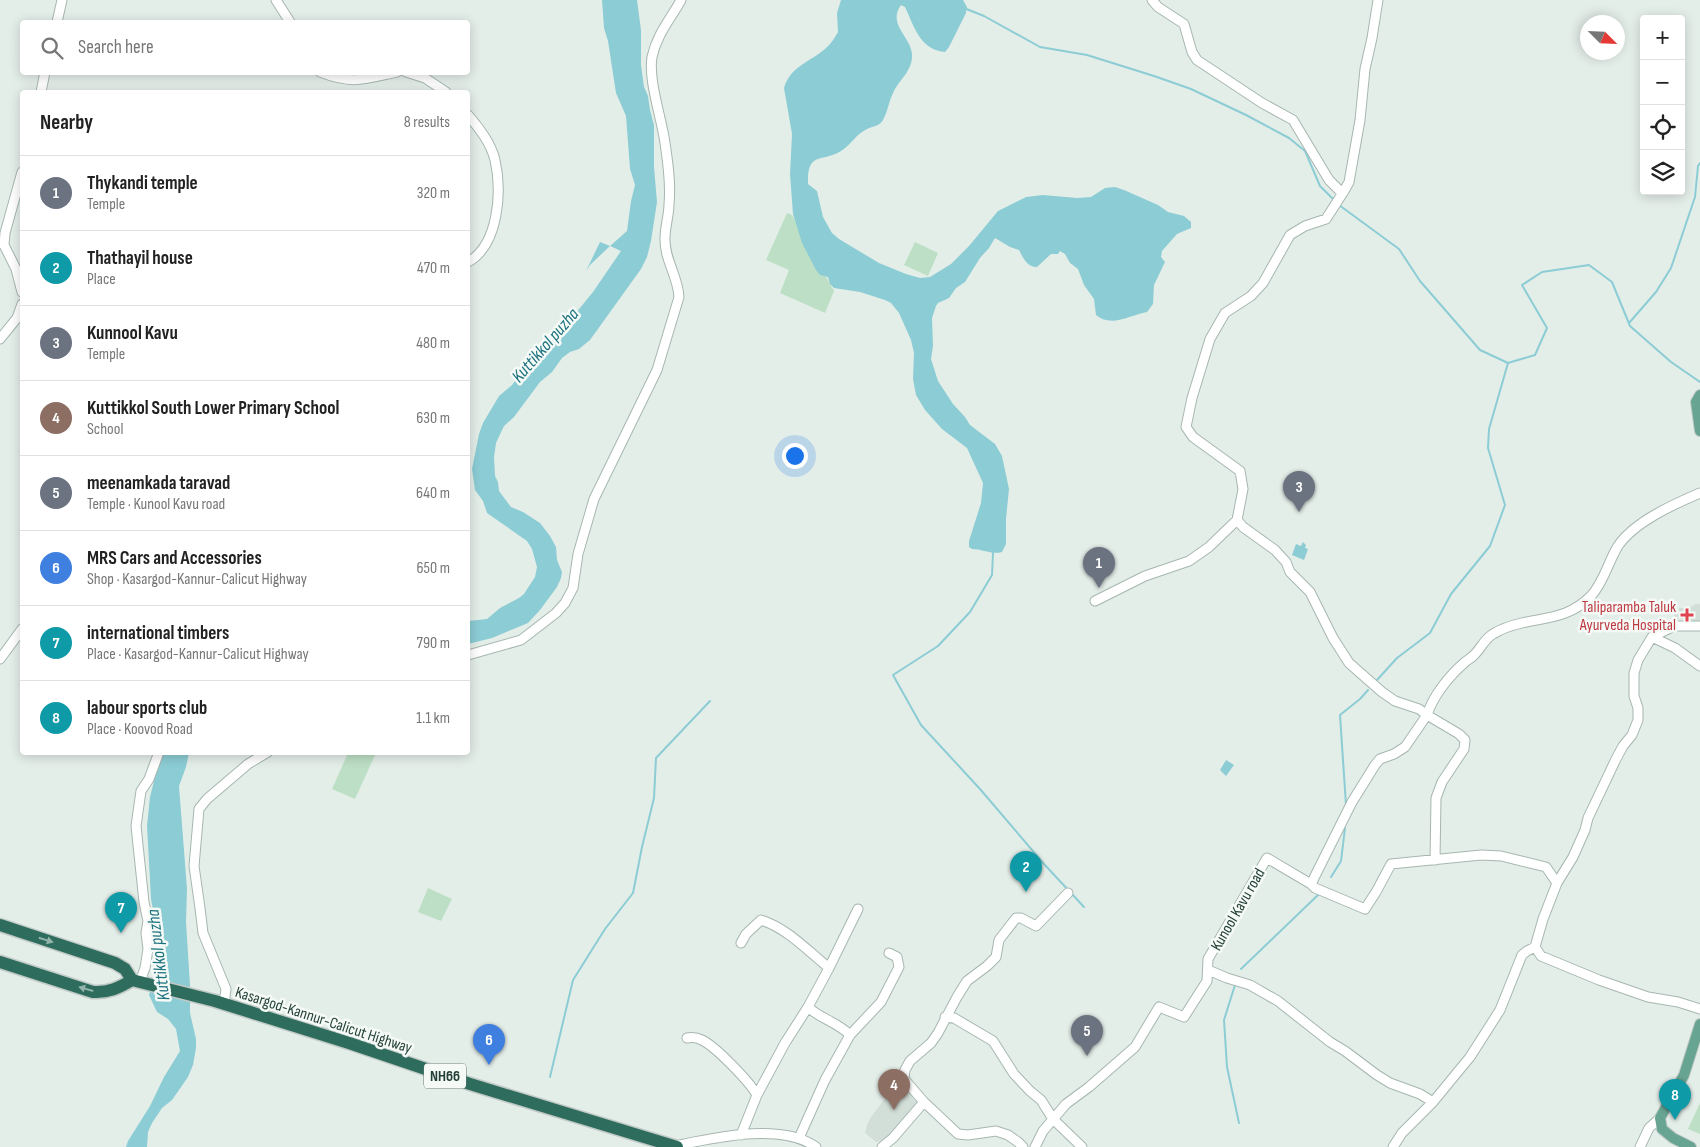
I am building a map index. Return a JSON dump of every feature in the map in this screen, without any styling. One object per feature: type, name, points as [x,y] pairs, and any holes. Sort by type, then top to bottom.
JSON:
[{"type":"highway","name":"Kasargod-Kannur-Calicut Highway","points":[[0,925],[115,963],[139,981],[220,1002],[470,1084],[675,1147]]},
{"type":"highway","points":[[0,962],[93,992],[111,991],[139,981]]},
{"type":"main road","points":[[1700,394],[1696,402],[1700,431]]},
{"type":"main road","points":[[1691,1147],[1673,1138],[1662,1129],[1660,1118],[1684,1075],[1700,1024]]},
{"type":"street","points":[[57,20],[62,0]]},
{"type":"street","points":[[276,0],[289,20]]},
{"type":"street","points":[[470,654],[522,640],[556,613],[565,603],[573,588],[578,554],[594,499],[657,370],[680,296],[679,286],[667,255],[664,238],[670,203],[669,175],[665,142],[653,86],[652,59],[657,40],[681,0]]},
{"type":"street","points":[[1152,0],[1158,7],[1184,24],[1192,52],[1197,60],[1262,103],[1293,120],[1329,180],[1342,193]]},
{"type":"street","points":[[1095,601],[1144,576],[1189,561],[1209,547],[1237,520],[1243,489],[1240,471],[1193,437],[1186,427],[1192,398],[1210,339],[1225,313],[1251,296],[1263,283],[1290,234],[1305,226],[1326,219],[1350,182],[1360,120],[1365,69],[1378,0]]},
{"type":"street","points":[[41,90],[44,75]]},
{"type":"street","points":[[329,75],[342,79],[361,81],[385,75]]},
{"type":"street","points":[[416,75],[425,78],[443,90]]},
{"type":"street","points":[[470,117],[482,131],[490,146],[495,160],[499,193],[497,212],[491,231],[476,257],[470,261]]},
{"type":"street","points":[[20,179],[2,244],[16,269],[20,284]]},
{"type":"street","points":[[0,339],[20,318]]},
{"type":"street","points":[[1312,884],[1352,802],[1375,765],[1380,759],[1394,754],[1405,747],[1426,715],[1429,707],[1455,672],[1474,656],[1483,642],[1494,633],[1522,623],[1554,618],[1570,611],[1591,596],[1602,580],[1619,545],[1632,531],[1646,520],[1700,493]]},
{"type":"street","points":[[1237,520],[1275,550],[1286,562],[1290,572],[1310,592],[1333,638],[1349,664],[1395,701],[1420,710],[1459,734],[1465,740],[1464,749],[1445,776],[1436,798],[1435,860]]},
{"type":"street","points":[[1700,626],[1674,626],[1652,638],[1638,660],[1632,686],[1638,708],[1638,720],[1588,818],[1585,830],[1573,857],[1557,883],[1543,919],[1535,947],[1541,956],[1592,978],[1648,996],[1700,1009]]},
{"type":"street","points":[[0,659],[20,632]]},
{"type":"street","points":[[1652,638],[1676,648],[1700,666]]},
{"type":"street","points":[[139,981],[145,968],[148,949],[146,932],[148,921],[144,902],[136,826],[141,792],[149,780],[158,755]]},
{"type":"street","points":[[220,1002],[226,989],[203,933],[194,866],[199,809],[207,799],[248,764],[263,755]]},
{"type":"street","name":"Kunool Kavu road","points":[[1035,1147],[1043,1131],[1066,1104],[1089,1087],[1134,1047],[1159,1007],[1184,1017],[1207,981],[1208,959],[1267,858],[1312,884],[1315,888],[1365,909],[1391,864],[1481,855],[1501,856],[1546,867],[1557,883]]},
{"type":"street","points":[[1023,1147],[1008,1135],[996,1131],[968,1135],[958,1134],[924,1102],[904,1079],[905,1070],[910,1061],[931,1043],[938,1034],[945,1017],[967,981],[996,957],[999,940],[1016,918],[1021,918],[1036,926],[1068,893]]},
{"type":"street","points":[[741,1136],[757,1095],[785,1043],[808,1007],[858,909]]},
{"type":"street","points":[[741,943],[746,934],[761,920],[777,927],[829,968]]},
{"type":"street","points":[[1393,1147],[1402,1133],[1433,1102],[1470,1057],[1500,1010],[1522,955],[1535,947]]},
{"type":"street","points":[[799,1138],[825,1080],[850,1035],[881,1002],[899,967],[897,957],[889,953]]},
{"type":"street","points":[[1208,970],[1250,985],[1278,1000],[1330,1042],[1377,1075],[1390,1083],[1420,1094],[1433,1102]]},
{"type":"street","points":[[808,1007],[812,1012],[842,1027],[850,1035]]},
{"type":"street","points":[[945,1017],[954,1018],[993,1041],[1014,1074],[1041,1100],[1053,1119],[1082,1147]]},
{"type":"street","points":[[686,1038],[694,1037],[710,1046],[750,1084],[757,1095]]},
{"type":"street","points":[[882,1147],[893,1138],[924,1102]]},
{"type":"street","points":[[1640,1147],[1650,1128],[1660,1118]]},
{"type":"street","points":[[675,1147],[703,1140],[766,1133],[794,1136],[816,1147]]},
{"type":"shaded area","name":"Taliparamba Taluk Ayurveda Hospital","points":[[1694,604],[1700,604],[1700,624],[1694,623],[1694,620],[1674,619],[1674,612],[1679,612],[1679,608],[1689,608],[1694,606]]},
{"type":"shaded area","points":[[899,1080],[917,1103],[893,1134],[876,1142],[865,1133],[867,1125]]},
{"type":"green space","points":[[787,213],[792,215],[834,291],[825,313],[780,293],[789,270],[766,260]]},
{"type":"green space","points":[[915,242],[938,253],[928,276],[904,265]]},
{"type":"green space","points":[[347,755],[375,755],[355,799],[332,789]]},
{"type":"green space","points":[[428,888],[452,899],[441,921],[418,912]]},
{"type":"green space","points":[[1700,1103],[1700,1134],[1688,1129]]},
{"type":"water","name":"Kuttikkol puzha","points":[[602,0],[637,0],[641,30],[641,65],[644,87],[648,96],[654,125],[654,167],[657,202],[651,241],[647,257],[641,269],[590,340],[579,349],[570,352],[562,358],[552,372],[540,382],[514,417],[504,426],[496,443],[494,457],[495,476],[499,491],[511,507],[540,523],[556,547],[557,560],[562,572],[557,587],[528,623],[492,638],[470,644],[470,621],[487,619],[500,608],[524,594],[535,577],[537,567],[532,549],[527,541],[487,513],[483,501],[475,490],[472,469],[483,423],[499,396],[512,385],[548,338],[575,314],[593,292],[621,251],[610,246],[627,231],[635,185],[630,169],[626,116],[616,93],[608,41],[604,28]]},
{"type":"water","points":[[841,0],[963,0],[967,7],[966,13],[945,52],[929,47],[924,42],[915,29],[905,7],[901,5],[897,12],[898,24],[911,48],[912,60],[909,69],[892,94],[882,122],[863,131],[841,151],[813,162],[810,167],[808,184],[817,191],[823,217],[832,233],[839,239],[879,263],[920,278],[930,277],[951,264],[969,246],[998,211],[1026,197],[1043,195],[1077,198],[1091,197],[1105,188],[1115,187],[1158,205],[1168,212],[1184,216],[1191,222],[1191,228],[1177,234],[1162,251],[1161,257],[1165,262],[1154,285],[1153,304],[1147,312],[1115,321],[1102,319],[1096,315],[1094,299],[1084,285],[1078,269],[1070,263],[1065,254],[1060,251],[1058,254],[1051,254],[1037,267],[1034,267],[1026,262],[1019,250],[995,238],[965,282],[956,288],[949,298],[938,303],[936,306],[932,318],[933,346],[931,359],[938,381],[970,425],[995,444],[1002,456],[1009,489],[1006,544],[1002,552],[991,552],[969,547],[969,541],[981,503],[983,483],[967,448],[942,429],[925,410],[916,395],[913,379],[914,353],[911,340],[899,313],[891,303],[885,300],[860,292],[834,288],[830,284],[828,277],[820,275],[802,243],[793,214],[790,174],[792,134],[784,88],[791,74],[828,46],[838,32],[837,13]]},
{"type":"water","points":[[600,242],[610,246],[590,265],[586,271]]},
{"type":"water","points":[[1303,542],[1306,545],[1305,548],[1308,549],[1304,560],[1292,555],[1296,544],[1301,546]]},
{"type":"water","name":"Kuttikkol puzha","points":[[160,755],[189,755],[179,786],[187,889],[186,922],[190,1013],[196,1039],[196,1048],[193,1065],[188,1077],[172,1100],[162,1108],[152,1123],[148,1132],[147,1147],[126,1147],[180,1051],[176,1029],[168,1019],[157,1012],[149,995],[156,966],[154,950],[158,939],[151,899],[147,826],[150,797]]},
{"type":"water","points":[[1226,760],[1234,765],[1226,776],[1220,770]]},
{"type":"waterway","points":[[964,8],[984,16],[1040,47],[1087,55],[1154,76],[1191,89],[1246,115],[1289,138],[1305,151],[1320,186],[1334,200]]},
{"type":"waterway","points":[[1629,323],[1656,292],[1671,268],[1695,197],[1698,166],[1700,163]]},
{"type":"waterway","points":[[1339,205],[1399,249],[1420,281],[1480,350],[1508,363],[1535,355],[1547,328],[1522,285],[1542,272],[1589,265],[1612,282],[1630,326],[1671,362],[1700,382]]},
{"type":"waterway","points":[[1377,680],[1397,658],[1430,633],[1451,594],[1490,546],[1505,505],[1488,448],[1489,429],[1508,363]]},
{"type":"waterway","points":[[993,553],[992,575],[970,612],[938,646],[893,675],[921,725],[1084,907]]},
{"type":"waterway","points":[[1346,805],[1340,715],[1368,690]]},
{"type":"waterway","points":[[550,1077],[573,980],[605,929],[633,893],[654,798],[656,758],[710,701]]},
{"type":"waterway","points":[[1331,877],[1341,861],[1345,828]]},
{"type":"waterway","points":[[1241,969],[1319,894]]},
{"type":"waterway","points":[[1235,985],[1224,1020],[1227,1067],[1239,1123]]},
{"type":"place","name":"Kunnool Kavu","points":[[1299,512]]},
{"type":"place","name":"Thykandi temple","points":[[1099,588]]},
{"type":"place","name":"Taliparamba Taluk Ayurveda Hospital","points":[[1687,615]]},
{"type":"place","name":"Thathayil house","points":[[1026,892]]},
{"type":"place","name":"international timbers","points":[[121,933]]},
{"type":"place","name":"meenamkada taravad","points":[[1087,1056]]},
{"type":"place","name":"MRS Cars and Accessories","points":[[489,1065]]},
{"type":"place","name":"Kuttikkol South Lower Primary School","points":[[894,1110]]},
{"type":"place","name":"labour sports club","points":[[1675,1120]]}]
